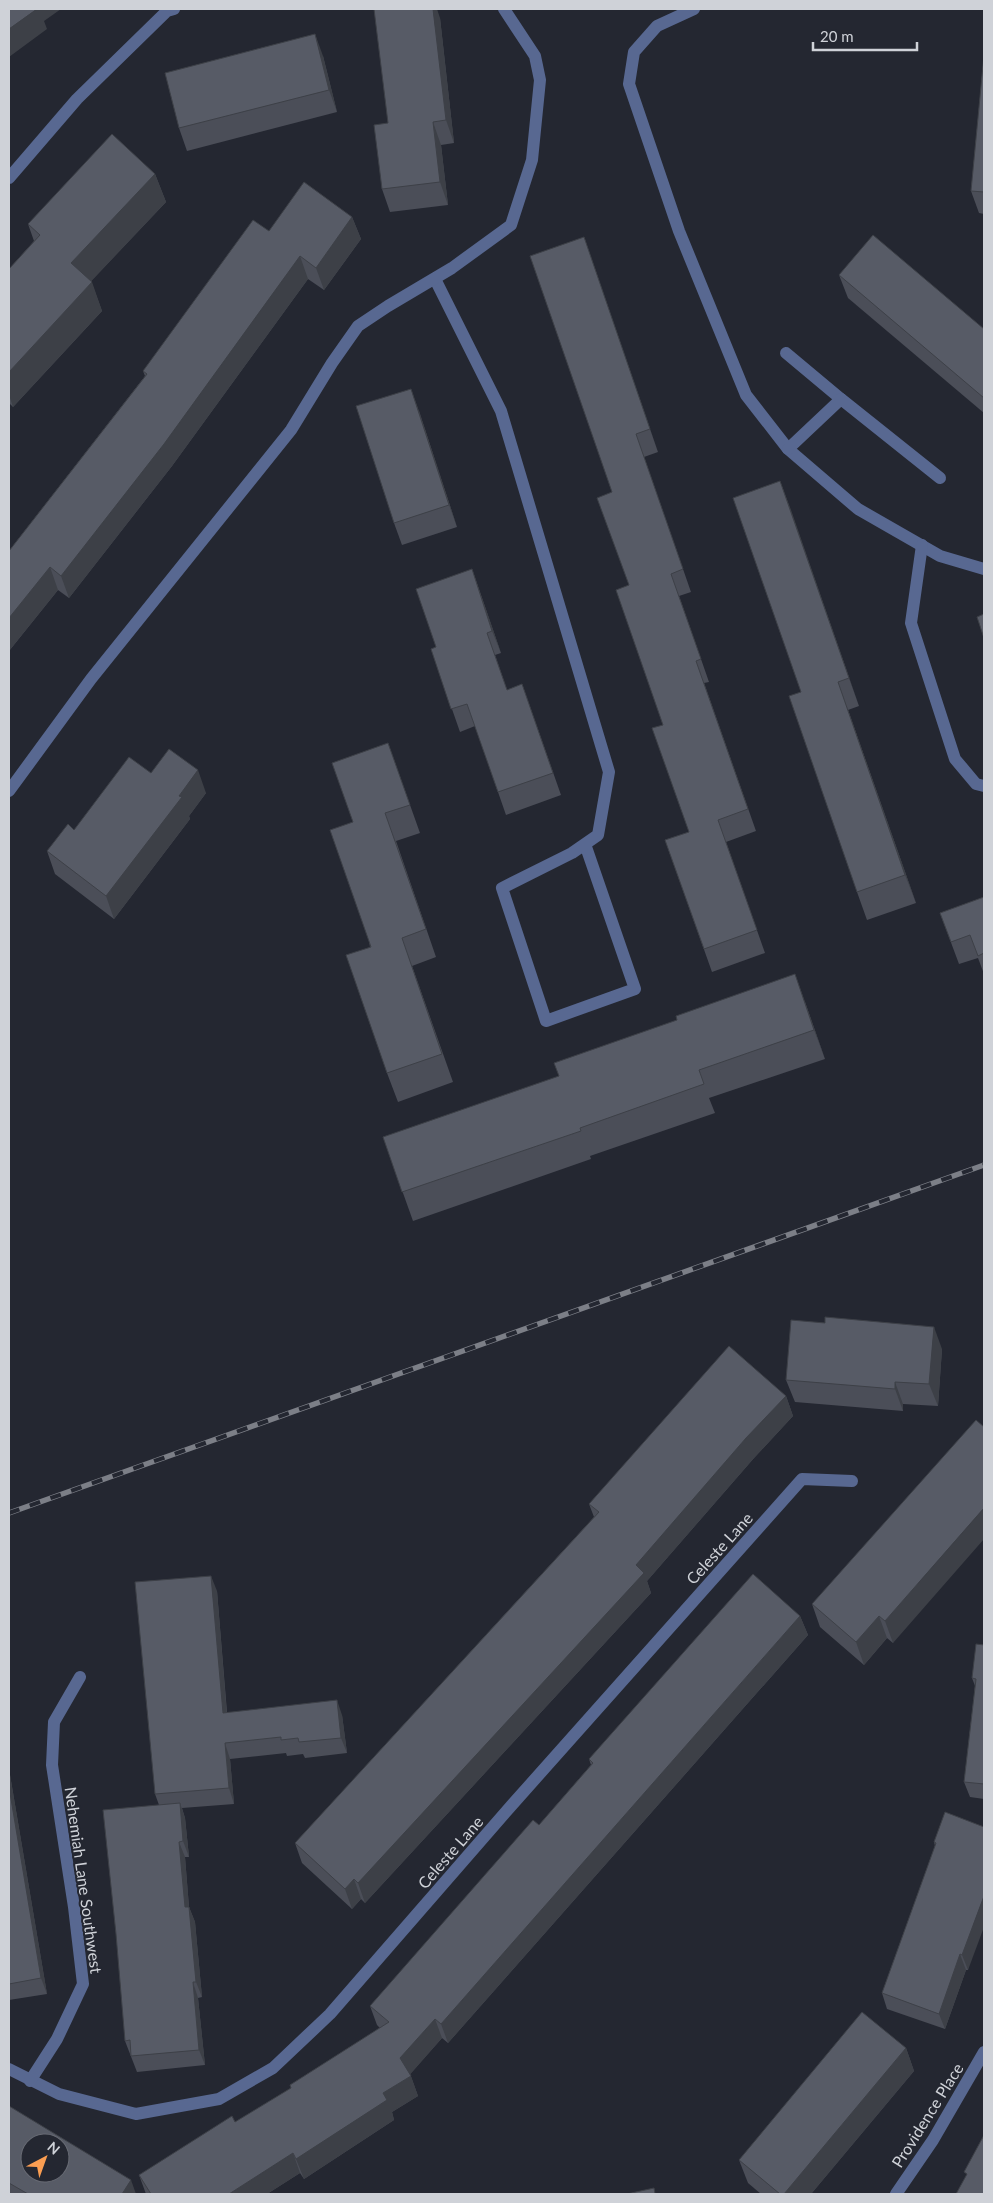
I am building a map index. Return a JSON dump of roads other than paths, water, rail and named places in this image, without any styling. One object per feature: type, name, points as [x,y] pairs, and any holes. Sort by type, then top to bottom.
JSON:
[{"type":"street","points":[[9,178],[77,99],[167,10],[174,9]]},
{"type":"street","points":[[9,791],[91,679],[291,430],[332,363],[358,326],[435,279],[511,225],[532,160],[540,80],[535,56],[504,9]]},
{"type":"street","points":[[689,10],[658,26],[634,52],[629,84],[679,231],[746,395],[788,449],[858,509],[940,556],[984,569]]},
{"type":"street","points":[[435,279],[501,411],[609,772],[598,835],[585,844],[502,888],[546,1021],[635,990],[585,844]]},
{"type":"street","points":[[786,353],[940,478]]},
{"type":"street","points":[[788,449],[841,399]]},
{"type":"street","points":[[922,545],[911,623],[955,758],[976,784],[984,786]]},
{"type":"street","name":"Celeste Lane","points":[[9,2069],[59,2094],[136,2114],[219,2099],[273,2068],[330,2014],[518,1798],[802,1479],[852,1481]]},
{"type":"street","name":"Nehemiah Lane Southwest","points":[[30,2081],[57,2040],[82,1984],[74,1907],[52,1765],[54,1722],[80,1677]]},
{"type":"street","name":"Providence Place","points":[[896,2194],[933,2140],[984,2052]]},
{"type":"railway","points":[[9,1513],[984,1165]]}]
